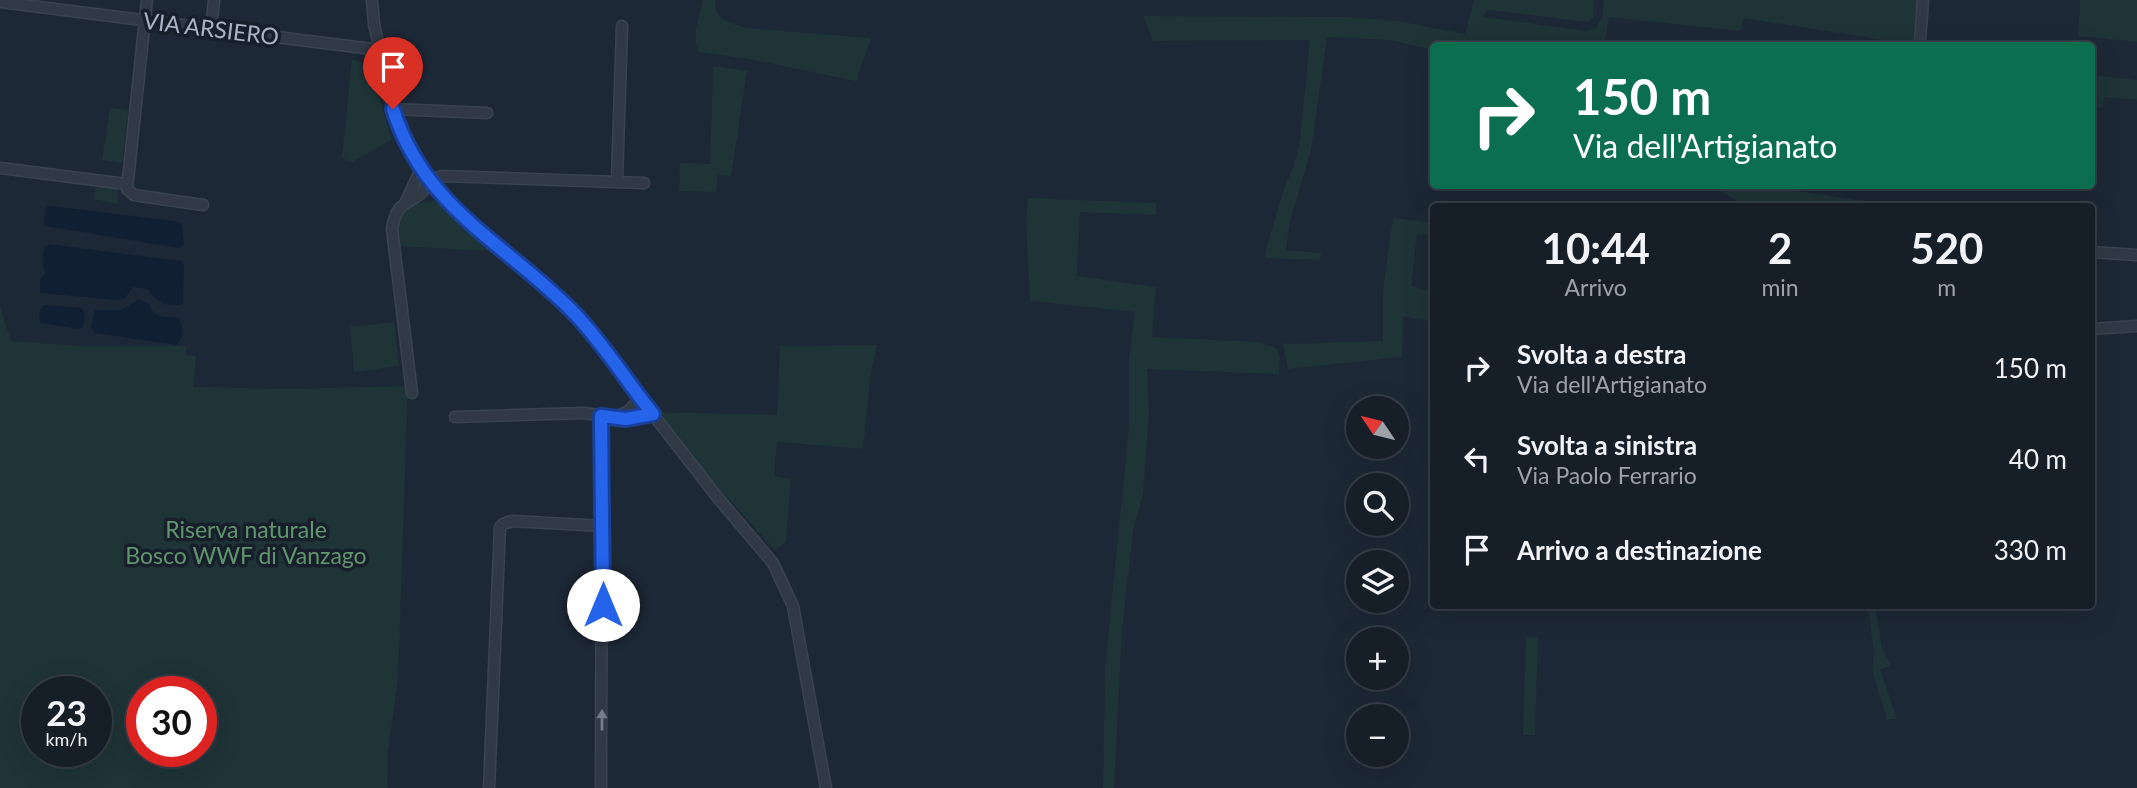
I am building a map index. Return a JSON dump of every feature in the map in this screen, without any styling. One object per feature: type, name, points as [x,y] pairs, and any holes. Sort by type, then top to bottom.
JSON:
[{"type":"street","points":[[147,0],[127,189],[134,195],[203,205]]},
{"type":"street","points":[[211,30],[214,0]]},
{"type":"street","points":[[372,0],[393,109],[404,140],[427,186],[422,193],[406,201]]},
{"type":"street","points":[[1920,41],[1923,0]]},
{"type":"street","name":"VIA ARSIERO","points":[[0,2],[380,50]]},
{"type":"street","points":[[617,181],[622,26]]},
{"type":"street","points":[[393,109],[487,113]]},
{"type":"street","points":[[1,168],[127,184]]},
{"type":"street","points":[[424,177],[644,183]]},
{"type":"street","points":[[424,177],[444,199],[574,313],[719,498],[757,542],[781,576],[793,606],[826,788]]},
{"type":"street","points":[[412,393],[392,237],[395,216],[424,177]]},
{"type":"street","points":[[422,193],[444,199]]},
{"type":"street","points":[[2095,252],[2137,255]]},
{"type":"street","points":[[2095,329],[2137,326]]},
{"type":"street","points":[[615,417],[629,411],[640,398]]},
{"type":"street","points":[[455,417],[585,414],[634,419],[653,414]]},
{"type":"street","points":[[601,416],[601,788]]},
{"type":"street","points":[[489,788],[500,527],[512,521],[603,526]]},
{"type":"green space","points":[[703,0],[715,0],[720,16],[746,28],[871,38],[856,81],[749,59],[699,52],[695,40]]},
{"type":"green space","points":[[1474,0],[1594,0],[1593,17],[1587,22],[1488,10],[1482,17],[1587,31],[1596,28],[1602,17],[1604,0],[1919,0],[1915,42],[1896,42],[1744,18],[1740,31],[1609,17],[1605,42],[1430,42],[1430,49],[1390,40],[1327,37],[1311,150],[1290,221],[1286,250],[1321,253],[1320,260],[1265,258],[1300,140],[1310,40],[1153,41],[1143,16],[1348,17],[1397,21],[1465,34]]},
{"type":"green space","points":[[2080,0],[2137,0],[2137,42],[2078,36]]},
{"type":"green space","points":[[352,59],[371,70],[392,140],[352,162],[342,158]]},
{"type":"green space","points":[[713,66],[747,71],[731,176],[718,175],[716,192],[679,191],[680,163],[710,164]]},
{"type":"green space","points":[[2095,75],[2137,80],[2137,100],[2104,97],[2102,108],[2095,107]]},
{"type":"green space","points":[[110,108],[128,110],[122,163],[102,160]]},
{"type":"green space","points":[[96,185],[116,188],[118,204],[94,199]]},
{"type":"green space","points":[[1716,189],[1785,189],[1875,203],[1741,203]]},
{"type":"green space","points":[[1028,198],[1156,203],[1156,215],[1080,212],[1077,276],[1156,287],[1152,337],[1259,342],[1277,349],[1280,358],[1279,374],[1147,369],[1149,413],[1143,494],[1133,531],[1122,630],[1114,788],[1103,788],[1105,667],[1129,427],[1129,358],[1135,312],[1030,301],[1026,219]]},
{"type":"green space","points":[[436,201],[488,251],[397,246],[396,226],[407,205]]},
{"type":"green space","points":[[1393,218],[1430,223],[1430,236],[1417,234],[1411,286],[1430,291],[1430,321],[1403,316],[1402,357],[1288,369],[1283,343],[1383,341],[1383,291]]},
{"type":"green space","name":"Riserva naturale Bosco WWF di Vanzago","points":[[0,307],[11,341],[83,346],[186,346],[186,355],[196,356],[193,387],[287,389],[408,386],[398,679],[388,752],[387,788],[0,788]]},
{"type":"green space","points":[[394,322],[399,366],[354,372],[350,327]]},
{"type":"green space","points":[[877,345],[870,379],[863,449],[777,442],[774,476],[791,479],[786,542],[775,550],[715,484],[659,412],[777,415],[780,346]]},
{"type":"green space","points":[[1868,609],[1876,609],[1882,648],[1891,666],[1880,669],[1897,719],[1887,719],[1872,670],[1874,654]]},
{"type":"green space","points":[[1526,637],[1538,638],[1535,735],[1523,735]]},
{"type":"water","points":[[46,207],[174,221],[182,224],[184,244],[179,248],[46,226]]},
{"type":"water","points":[[48,244],[181,261],[184,266],[183,304],[158,301],[147,289],[133,287],[125,298],[117,300],[40,293],[40,279],[45,274],[43,254]]},
{"type":"water","points":[[139,299],[149,304],[156,314],[177,317],[182,331],[177,345],[95,333],[91,327],[95,310],[121,310]]},
{"type":"water","points":[[44,305],[81,308],[85,313],[83,327],[78,329],[40,323],[39,312]]},
{"type":"route","points":[[393,109],[411,153],[440,194],[574,313],[653,414],[634,419],[601,416],[603,605]]}]
